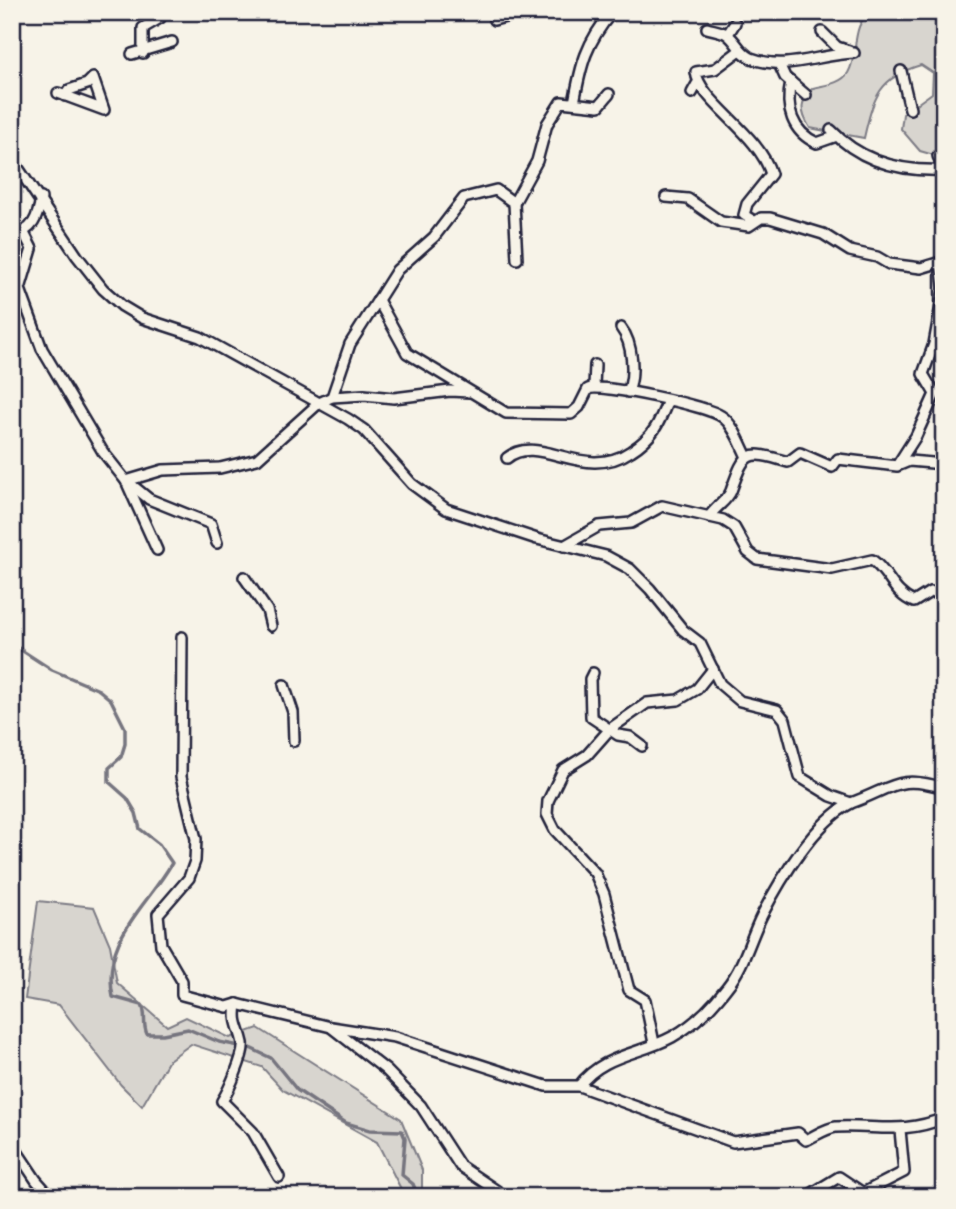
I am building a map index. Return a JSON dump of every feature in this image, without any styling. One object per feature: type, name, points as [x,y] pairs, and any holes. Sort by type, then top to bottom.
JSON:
[{"type":"street","points":[[143,53],[143,28],[160,18],[160,12]]},
{"type":"street","points":[[494,20],[521,12]]},
{"type":"street","points":[[574,103],[581,66],[592,36],[612,12]]},
{"type":"street","points":[[728,34],[735,23]]},
{"type":"street","points":[[707,28],[728,34],[739,51],[751,58],[779,64],[853,53],[837,47],[822,32]]},
{"type":"street","points":[[132,54],[143,53],[172,42]]},
{"type":"street","points":[[692,93],[697,83],[696,72],[715,69],[739,51]]},
{"type":"street","points":[[779,64],[791,82],[806,95]]},
{"type":"street","points":[[901,71],[910,108]]},
{"type":"street","points":[[93,78],[104,110],[62,95],[87,84],[93,78]]},
{"type":"street","points":[[791,82],[787,104],[804,137],[817,143],[834,133],[854,152],[873,162],[944,170],[938,156]]},
{"type":"street","points":[[697,83],[746,132],[768,164],[771,174],[747,204],[744,215],[754,221]]},
{"type":"street","points":[[517,259],[514,203],[537,161],[547,124],[561,102],[599,106],[609,94]]},
{"type":"street","points":[[12,159],[41,198],[77,256],[103,289],[122,306],[142,318],[200,337],[364,430],[412,484],[446,509],[564,546],[606,556],[630,569],[683,630],[700,643],[720,684],[740,701],[777,710],[785,720],[800,777],[831,796],[852,803]]},
{"type":"street","points":[[332,397],[350,344],[397,270],[434,237],[464,198],[496,190],[514,203]]},
{"type":"street","points":[[666,197],[688,199],[720,222],[749,226],[754,221],[770,218],[813,231],[850,251],[877,257],[889,264],[921,268],[943,262],[944,288],[933,344],[923,374],[935,394],[897,466]]},
{"type":"street","points":[[12,235],[24,233],[34,223],[41,198]]},
{"type":"street","points":[[24,233],[32,249],[20,289],[42,349],[103,452],[126,481],[149,499],[211,524],[217,543]]},
{"type":"street","points":[[378,300],[403,349],[506,413],[533,411],[564,415],[574,413],[588,389],[594,386],[628,392],[668,400],[722,416],[747,457]]},
{"type":"street","points":[[621,328],[630,342],[633,377],[628,392]]},
{"type":"street","points":[[594,386],[595,365]]},
{"type":"street","points":[[126,481],[163,470],[220,468],[257,459],[319,403],[332,397],[364,395],[394,398],[450,391],[474,393]]},
{"type":"street","points":[[508,458],[529,449],[594,464],[615,461],[652,436],[668,400]]},
{"type":"street","points":[[709,517],[731,492],[740,462],[747,457],[764,455],[788,462],[800,453],[832,467],[838,459],[897,466],[909,461],[944,464]]},
{"type":"street","points":[[126,481],[157,550]]},
{"type":"street","points":[[564,546],[598,526],[631,523],[662,506],[709,517],[734,527],[748,552],[757,559],[832,569],[872,560],[891,585],[908,600],[914,602],[930,593],[944,594]]},
{"type":"street","points":[[244,577],[267,610],[271,626]]},
{"type":"street","points":[[183,637],[181,777],[196,839],[195,862],[189,878],[158,914],[161,944],[182,981],[182,995],[227,1007],[237,1004],[331,1027],[406,1040],[546,1086],[579,1086],[733,1142],[798,1133],[806,1140],[833,1127],[900,1130],[923,1126],[944,1118]]},
{"type":"street","points":[[653,1043],[645,1000],[629,990],[612,918],[595,873],[555,830],[547,814],[551,792],[563,771],[587,755],[610,729],[647,703],[678,700],[697,689],[713,669]]},
{"type":"street","points":[[593,673],[590,679],[591,717],[642,746]]},
{"type":"street","points":[[284,685],[293,712],[294,741]]},
{"type":"street","points":[[579,1086],[591,1070],[653,1043],[669,1039],[694,1023],[728,986],[740,967],[761,915],[810,840],[835,812],[903,781],[917,781],[944,788]]},
{"type":"street","points":[[237,1004],[234,1021],[244,1045],[233,1084],[222,1101],[253,1132],[279,1177]]},
{"type":"street","points":[[331,1027],[386,1070],[421,1106],[460,1166],[506,1197]]},
{"type":"street","points":[[806,1197],[839,1177],[863,1193],[904,1172],[900,1130]]},
{"type":"street","points":[[12,1144],[51,1197]]},
{"type":"shaded area","points":[[872,12],[944,12],[944,158],[920,151],[901,129],[903,114],[932,93],[933,73],[921,65],[896,76],[880,91],[864,138],[810,128],[807,122],[802,107],[805,98],[813,88],[837,82],[845,77],[851,66],[861,23]]},
{"type":"shaded area","points":[[38,901],[94,907],[110,945],[117,983],[167,1026],[186,1017],[230,1038],[258,1028],[401,1119],[422,1170],[422,1197],[405,1197],[377,1142],[283,1090],[262,1067],[191,1044],[169,1060],[142,1106],[121,1085],[59,1005],[25,999]]},
{"type":"waterway","points":[[12,644],[52,670],[99,690],[111,700],[125,728],[125,744],[121,757],[109,768],[109,782],[127,798],[136,813],[140,829],[159,844],[172,863],[128,925],[120,941],[111,976],[113,997],[142,1005],[147,1034],[188,1029],[219,1042],[250,1048],[271,1058],[297,1090],[346,1123],[370,1130],[402,1131],[405,1138],[402,1175],[413,1184],[418,1197]]}]
